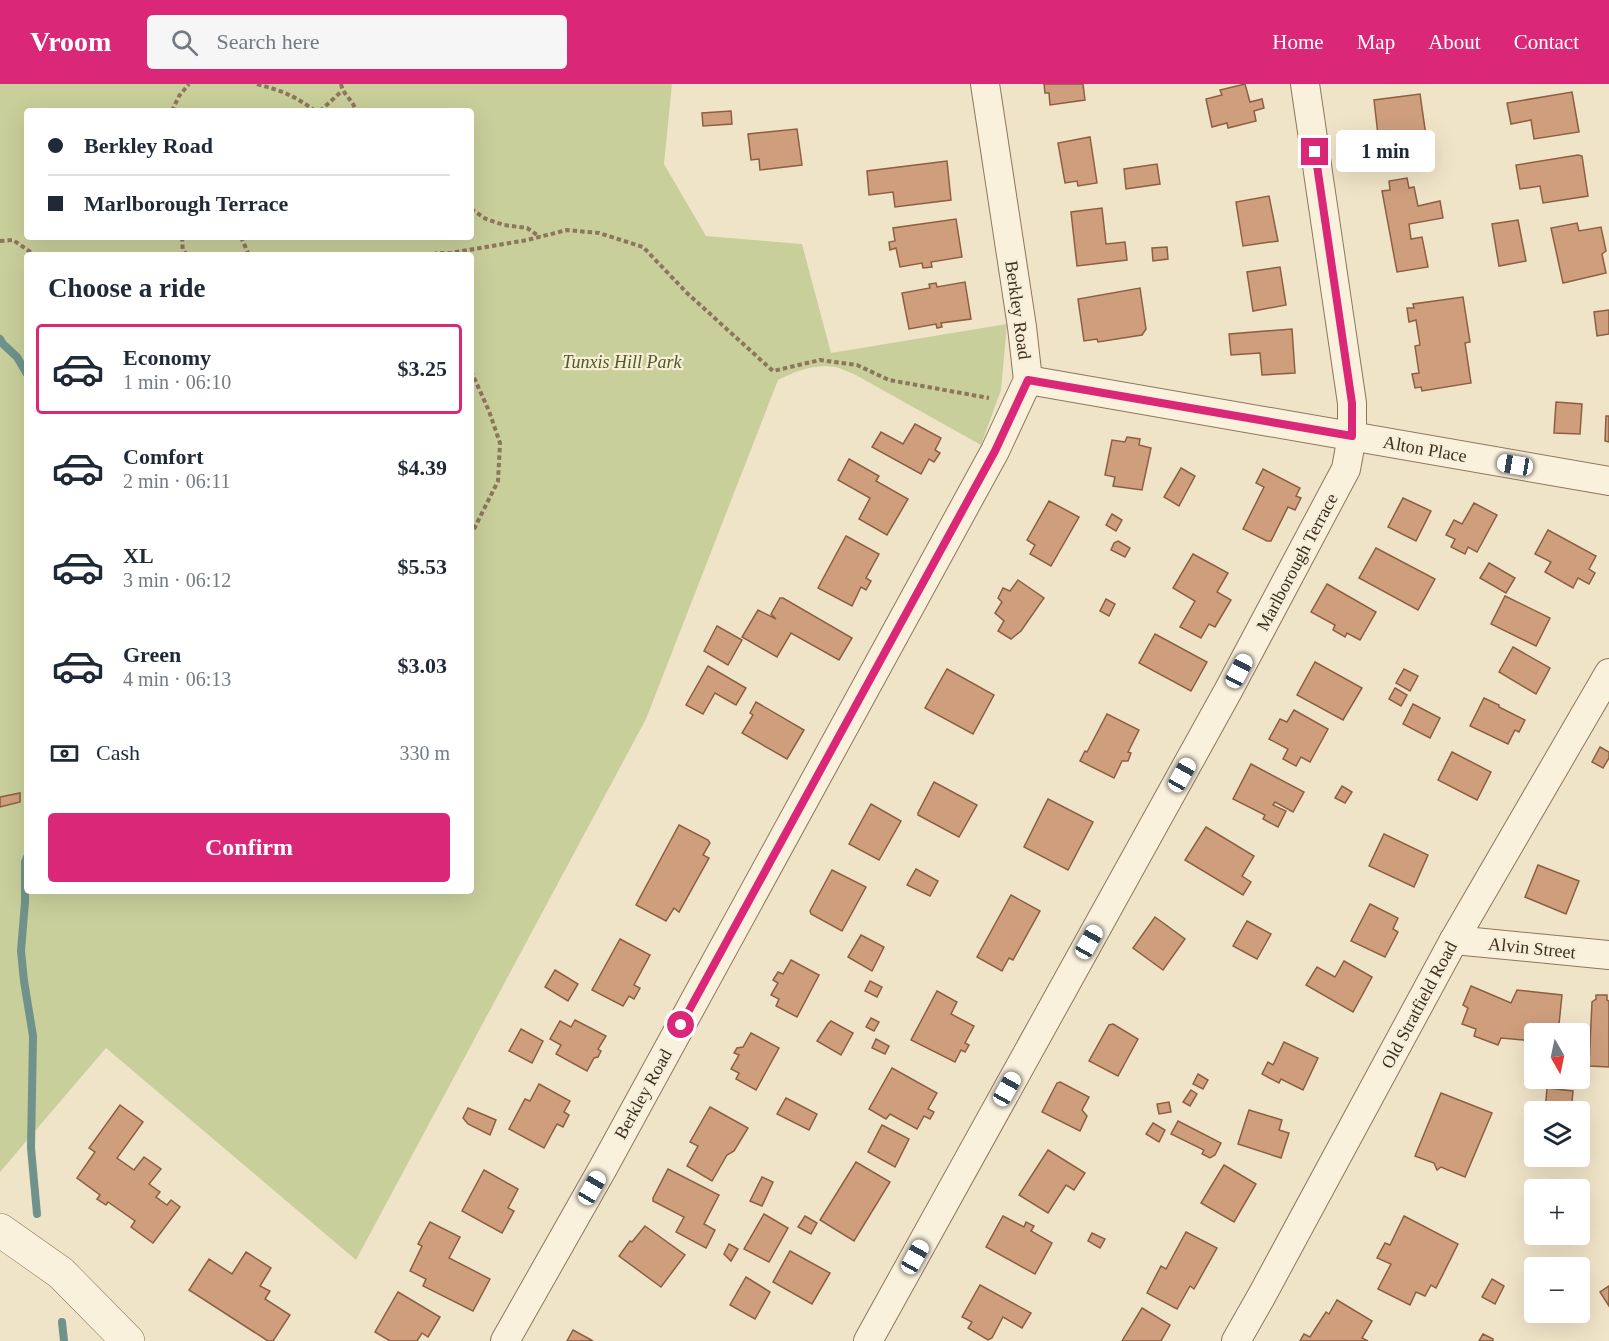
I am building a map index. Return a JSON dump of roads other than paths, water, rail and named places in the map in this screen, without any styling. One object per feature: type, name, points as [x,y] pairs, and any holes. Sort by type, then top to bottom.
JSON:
[{"type":"street","name":"Berkley Road","points":[[506,1341],[990,461],[1022,392],[1022,327],[985,84]]},
{"type":"street","name":"Marlborough Terrace","points":[[868,1341],[1239,670],[1346,469],[1352,436],[1352,403],[1305,84]]},
{"type":"street","name":"Alton Place","points":[[1022,392],[1352,436],[1609,481]]},
{"type":"street","name":"Old Stratfield Road","points":[[1236,1341],[1454,940],[1609,673]]},
{"type":"street","name":"Alvin Street","points":[[1454,940],[1609,955]]},
{"type":"street","points":[[0,1230],[61,1273],[128,1341]]},
{"type":"waterway","points":[[0,339],[17,357],[24,369]]},
{"type":"waterway","points":[[25,894],[21,951],[33,1036],[31,1148],[37,1214]]},
{"type":"waterway","points":[[62,1322],[64,1341]]},
{"type":"park label","name":"Tunxis Hill Park","points":[[622,362]]}]
